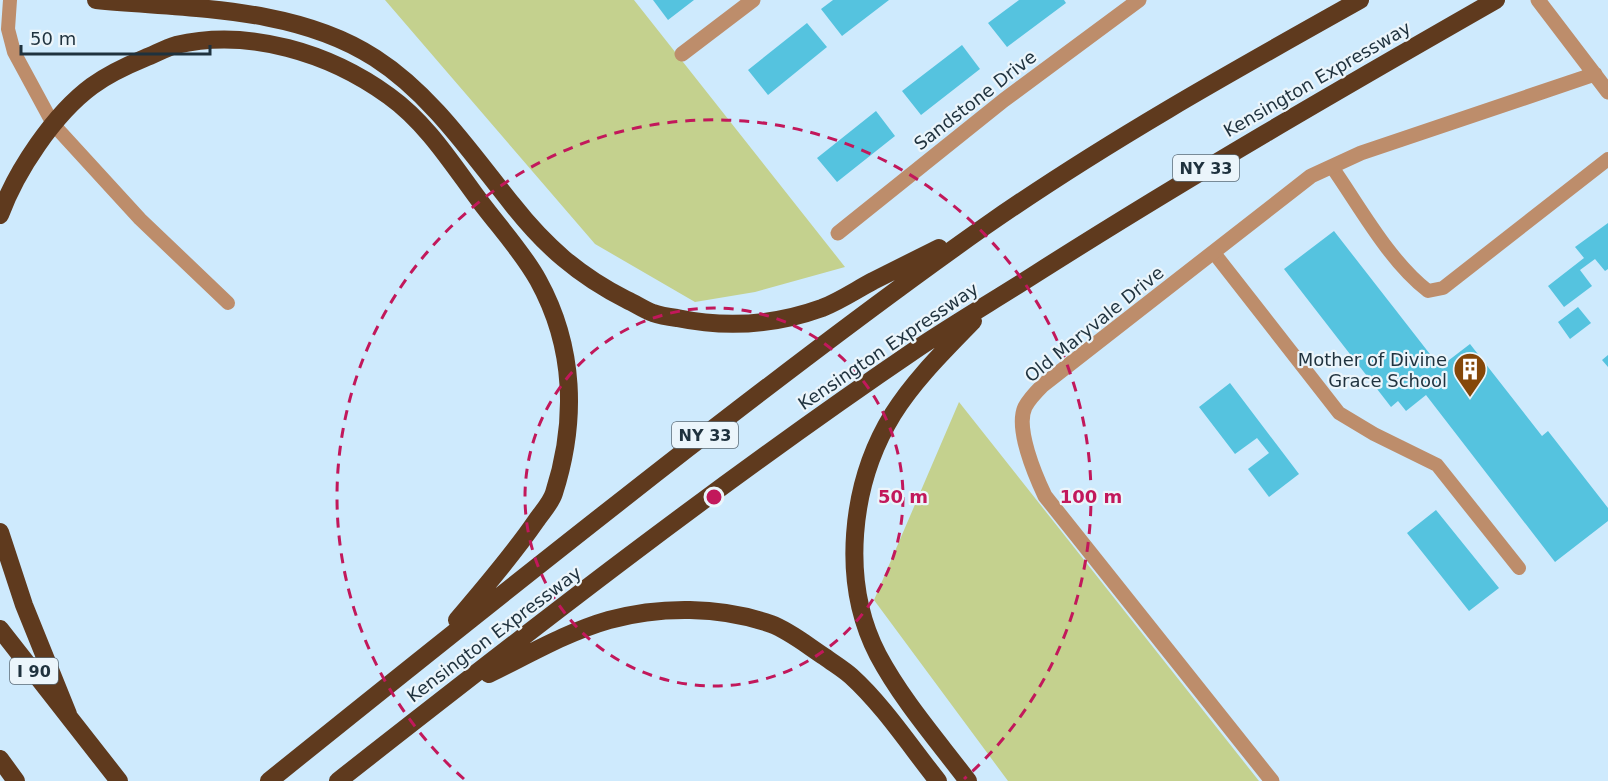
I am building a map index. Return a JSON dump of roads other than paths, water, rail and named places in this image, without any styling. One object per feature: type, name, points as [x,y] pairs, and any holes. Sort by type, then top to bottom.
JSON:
[{"type":"highway","points":[[96,0],[246,14],[314,28],[377,59],[441,116],[532,230],[589,279],[654,314],[720,324],[786,319],[824,308],[987,225]]},
{"type":"highway","name":"Kensington Expressway","points":[[269,781],[776,380],[885,298],[987,225],[1105,147],[1360,0]]},
{"type":"highway","name":"Kensington Expressway","points":[[338,781],[747,468],[920,346],[1274,127],[1496,0]]},
{"type":"highway","points":[[0,215],[27,161],[53,124],[92,86],[137,61],[174,46],[212,40],[235,40],[276,45],[314,56],[358,75],[392,98],[423,126],[520,254],[537,280],[557,321],[568,364],[570,414],[565,454],[553,497],[504,565],[428,653]]},
{"type":"highway","points":[[968,781],[893,682],[876,652],[860,611],[855,578],[856,531],[861,493],[874,452],[893,415],[919,379],[991,302]]},
{"type":"highway","points":[[0,532],[24,605],[68,714]]},
{"type":"highway","points":[[454,690],[566,637],[610,620],[659,612],[700,609],[720,611],[771,624],[807,645],[850,675],[881,709],[938,781]]},
{"type":"highway","name":"I 90","points":[[0,629],[119,781]]},
{"type":"highway","points":[[0,759],[16,781]]},
{"type":"street","points":[[682,54],[753,0]]},
{"type":"street","points":[[1538,0],[1608,92]]},
{"type":"street","name":"Sandstone Drive","points":[[838,233],[1004,100],[1133,2]]},
{"type":"street","name":"Old Maryvale Drive","points":[[1272,781],[1045,495],[1037,479],[1022,434],[1024,407],[1043,385],[1311,176],[1361,153],[1595,74]]},
{"type":"lane","points":[[10,0],[8,29],[14,52],[53,124],[140,219],[228,303]]},
{"type":"lane","points":[[1332,167],[1383,241],[1414,280],[1428,291],[1443,288],[1608,159]]},
{"type":"lane","points":[[1214,253],[1338,413],[1374,434],[1437,465],[1519,568]]},
{"type":"place","name":"Mother of Divine Grace School","points":[[1470,398]]}]
